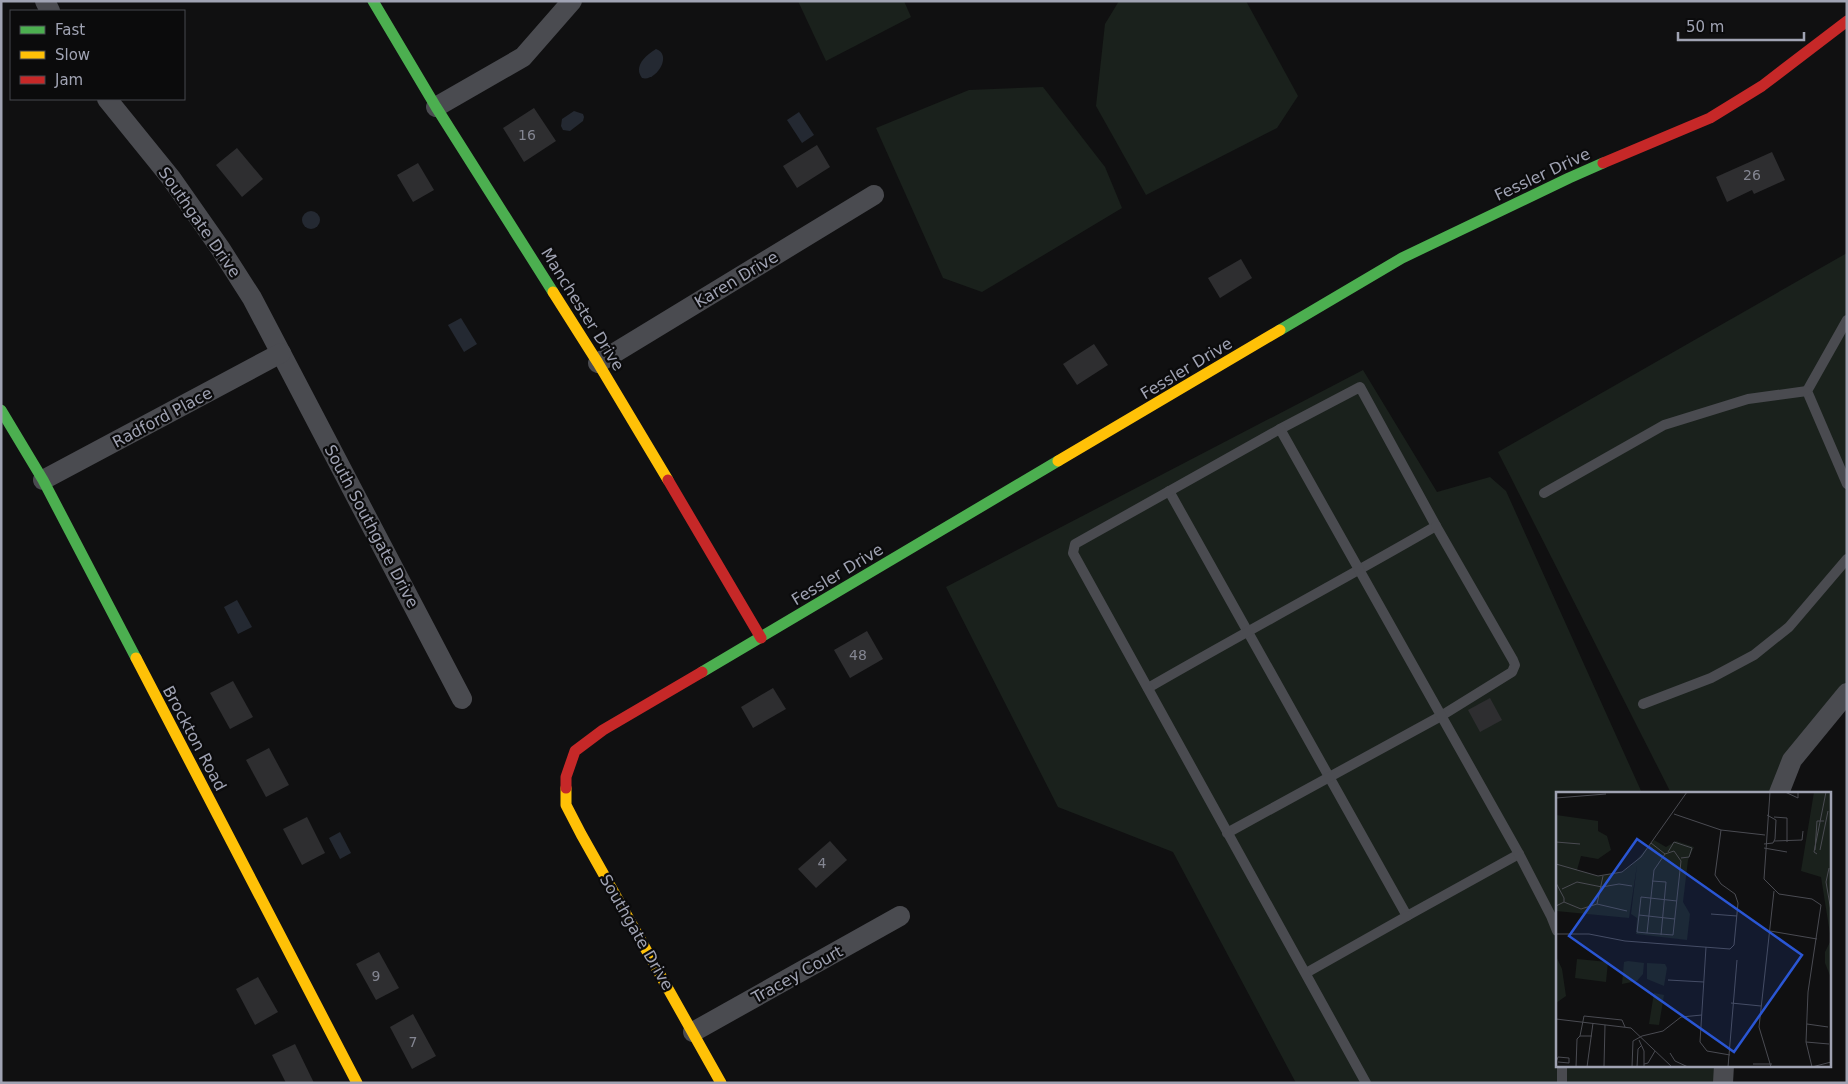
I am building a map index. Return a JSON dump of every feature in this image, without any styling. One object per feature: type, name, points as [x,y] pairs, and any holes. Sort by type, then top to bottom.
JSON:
[{"type":"street","name":"Manchester Drive","points":[[373,1],[436,107],[598,363],[761,638]]},
{"type":"street","points":[[436,107],[523,58],[572,1]]},
{"type":"street","name":"Fessler Drive","points":[[566,777],[576,751],[603,730],[1402,258],[1569,178],[1710,118],[1762,86],[1847,21]]},
{"type":"street","name":"Southgate Drive","points":[[108,100],[171,178],[220,248],[252,298],[281,353]]},
{"type":"street","name":"Karen Drive","points":[[598,363],[874,195]]},
{"type":"street","name":"Radford Place","points":[[43,480],[281,353]]},
{"type":"street","name":"South Southgate Drive","points":[[281,353],[462,699]]},
{"type":"street","name":"Brockton Road","points":[[1,410],[43,480],[356,1083]]},
{"type":"street","points":[[1779,792],[1792,760],[1847,693]]},
{"type":"street","name":"Southgate Drive","points":[[566,777],[566,805],[722,1083]]},
{"type":"street","name":"Tracey Court","points":[[693,1032],[900,916]]},
{"type":"street","points":[[1723,1083],[1724,1066]]},
{"type":"lane","points":[[1807,390],[1847,320]]},
{"type":"lane","points":[[1227,834],[1441,716],[1512,672],[1515,665],[1360,387],[1280,429],[1075,544],[1073,553],[1227,834],[1366,1083]]},
{"type":"lane","points":[[1807,390],[1847,484]]},
{"type":"lane","points":[[1544,493],[1664,424],[1748,399],[1807,390]]},
{"type":"lane","points":[[1280,429],[1519,854],[1556,928]]},
{"type":"lane","points":[[1169,491],[1407,916]]},
{"type":"lane","points":[[1148,688],[1247,630],[1360,570],[1436,526]]},
{"type":"lane","points":[[1644,704],[1711,678],[1754,655],[1790,628],[1847,559]]},
{"type":"lane","points":[[1306,973],[1519,854]]},
{"type":"lane","points":[[1562,1066],[1562,1083]]},
{"type":"shaded area","points":[[798,1],[904,1],[911,17],[826,61]]},
{"type":"shaded area","points":[[1119,1],[1246,1],[1298,96],[1277,128],[1146,195],[1096,106],[1105,24]]},
{"type":"shaded area","points":[[656,49],[661,52],[663,57],[661,67],[652,76],[642,78],[639,69],[640,65],[648,54]]},
{"type":"shaded area","points":[[1043,87],[1105,167],[1122,208],[982,292],[943,278],[876,128],[969,90]]},
{"type":"shaded area","points":[[574,111],[583,114],[583,121],[570,131],[563,130],[561,126],[562,119]]},
{"type":"shaded area","points":[[799,112],[814,135],[802,143],[787,120]]},
{"type":"shaded area","points":[[307,211],[315,211],[320,216],[318,227],[307,229],[302,224],[302,216]]},
{"type":"shaded area","points":[[1847,253],[1847,693],[1780,792],[1670,792],[1498,452]]},
{"type":"shaded area","points":[[461,318],[477,344],[464,352],[448,325]]},
{"type":"shaded area","points":[[1363,370],[1437,492],[1490,477],[1506,491],[1642,792],[1556,792],[1556,1066],[1724,1066],[1723,1083],[1296,1083],[1173,852],[1058,807],[946,587]]},
{"type":"shaded area","points":[[237,600],[252,627],[238,634],[224,607]]},
{"type":"shaded area","points":[[340,832],[351,853],[340,859],[329,838]]},
{"type":"building","points":[[534,108],[556,141],[524,162],[503,128]]},
{"type":"building","points":[[817,145],[830,167],[797,188],[783,166]]},
{"type":"building","points":[[237,148],[263,179],[242,197],[216,165]]},
{"type":"building","points":[[1772,152],[1785,180],[1754,194],[1752,190],[1727,202],[1716,177]]},
{"type":"building","points":[[418,163],[434,190],[413,202],[397,175]]},
{"type":"building","points":[[1241,259],[1252,278],[1220,298],[1208,278]]},
{"type":"building","points":[[1094,344],[1108,365],[1077,385],[1063,364]]},
{"type":"building","points":[[867,631],[883,659],[850,678],[834,650]]},
{"type":"building","points":[[233,681],[253,717],[230,729],[210,693]]},
{"type":"building","points":[[773,688],[786,709],[753,728],[741,707]]},
{"type":"building","points":[[1490,698],[1502,720],[1480,732],[1468,710]]},
{"type":"building","points":[[269,748],[289,785],[266,797],[246,760]]},
{"type":"building","points":[[307,817],[325,853],[302,865],[283,829]]},
{"type":"building","points":[[830,841],[847,860],[816,888],[798,869]]},
{"type":"building","points":[[379,952],[399,988],[376,1000],[356,964]]},
{"type":"building","points":[[258,977],[278,1012],[255,1025],[236,989]]},
{"type":"building","points":[[413,1014],[436,1056],[412,1069],[390,1027]]},
{"type":"building","points":[[295,1044],[314,1083],[286,1083],[272,1055]]},
{"type":"traffic: fast","points":[[373,1],[436,107],[553,292]]},
{"type":"traffic: fast","points":[[1280,330],[1402,258],[1603,163]]},
{"type":"traffic: fast","points":[[1,410],[43,480],[136,658]]},
{"type":"traffic: fast","points":[[702,672],[1058,461]]},
{"type":"traffic: slow","points":[[553,292],[668,480]]},
{"type":"traffic: slow","points":[[1058,461],[1280,330]]},
{"type":"traffic: slow","points":[[136,658],[357,1083]]},
{"type":"traffic: slow","points":[[566,788],[566,805],[581,834],[721,1083]]},
{"type":"traffic: jam","points":[[1603,163],[1710,118],[1762,86],[1847,21]]},
{"type":"traffic: jam","points":[[668,480],[761,638]]},
{"type":"traffic: jam","points":[[566,788],[566,777],[575,751],[603,730],[702,672]]}]
